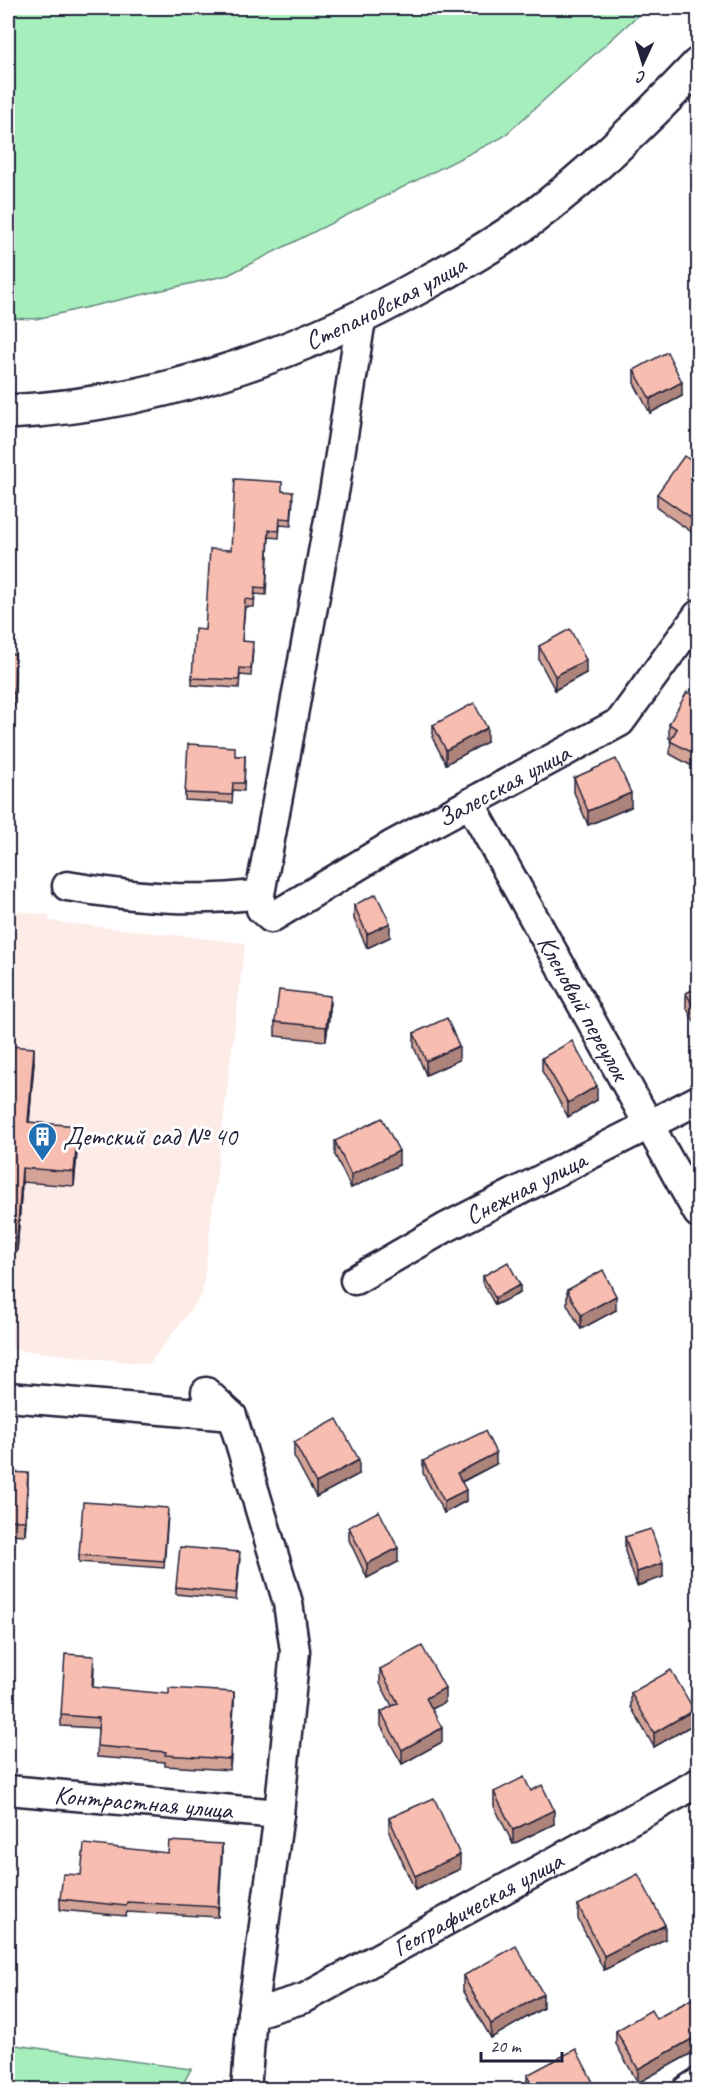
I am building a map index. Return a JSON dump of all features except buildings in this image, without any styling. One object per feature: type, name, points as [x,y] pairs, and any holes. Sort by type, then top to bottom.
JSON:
[{"type":"street","name":"Степановская улица","points":[[8,412],[165,390],[218,376],[282,353],[361,320],[484,251],[533,216],[605,155],[699,65]]},
{"type":"street","points":[[67,886],[120,895],[219,900],[266,906],[361,320]]},
{"type":"street","name":"Залесская улица","points":[[266,906],[394,844],[620,722],[699,615]]},
{"type":"street","name":"Кленовый переулок","points":[[470,803],[699,1213]]},
{"type":"street","name":"Снежная улица","points":[[355,1280],[445,1228],[699,1100]]},
{"type":"street","points":[[206,1392],[232,1416],[288,1603],[295,1651],[279,1814],[252,2014],[246,2090]]},
{"type":"street","points":[[8,1397],[232,1416]]},
{"type":"street","name":"Географическая улица","points":[[252,2014],[305,1998],[699,1783]]},
{"type":"street","name":"Контрастная улица","points":[[8,1790],[279,1814]]},
{"type":"street","points":[[687,2090],[699,2084]]},
{"type":"shaded area","points":[[8,911],[49,915],[49,921],[245,943],[202,1295],[149,1364],[8,1349]]},
{"type":"green space","points":[[8,8],[646,8],[503,137],[228,275],[36,319],[8,318]]},
{"type":"green space","points":[[8,2044],[191,2069],[180,2089],[8,2089]]},
{"type":"place","name":"Детский сад № 40","points":[[42,1162]]}]
